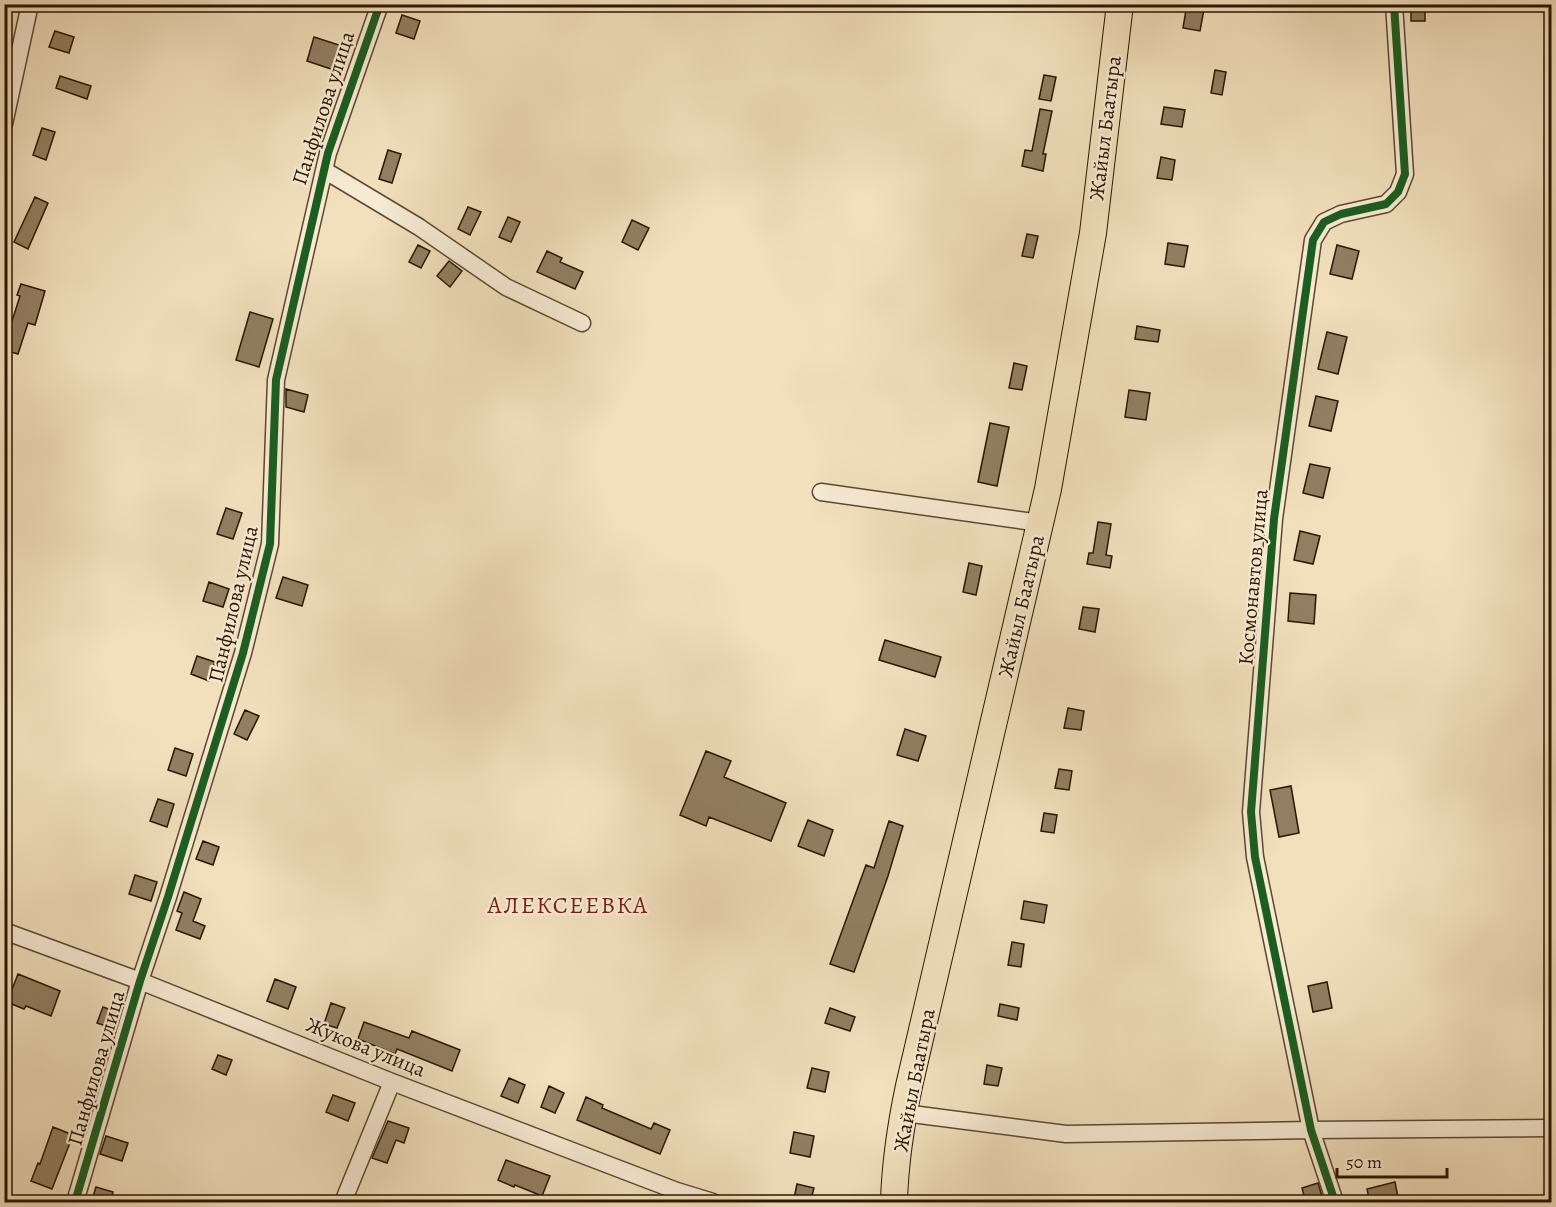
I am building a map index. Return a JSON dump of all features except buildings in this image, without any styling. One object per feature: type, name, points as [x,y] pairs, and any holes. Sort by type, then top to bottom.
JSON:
[{"type":"highway","name":"Жайыл Баатыра","points":[[894,1203],[894,1186],[904,1113],[1050,478],[1093,233],[1120,4]]},
{"type":"street","points":[[4,124],[30,4]]},
{"type":"street","name":"Панфилова улица","points":[[75,1203],[140,981],[243,654],[270,543],[276,380],[328,153],[380,4]]},
{"type":"street","name":"Космонавтов улица","points":[[1335,1203],[1311,1130],[1256,857],[1251,812],[1274,519],[1313,240],[1324,222],[1341,214],[1386,204],[1398,192],[1405,174],[1394,4]]},
{"type":"street","points":[[324,170],[419,227],[506,287],[582,322]]},
{"type":"street","points":[[821,492],[1040,523]]},
{"type":"street","name":"Жукова улица","points":[[4,931],[140,981],[674,1197],[713,1203]]},
{"type":"street","points":[[343,1203],[392,1082]]},
{"type":"street","points":[[904,1113],[1066,1134],[1551,1128]]},
{"type":"cycle path","points":[[75,1202],[140,981],[243,653],[270,544],[276,380],[328,153],[380,4]]},
{"type":"cycle path","points":[[1335,1202],[1311,1130],[1255,857],[1251,812],[1274,519],[1313,240],[1324,222],[1341,214],[1386,204],[1398,192],[1405,174],[1394,4]]},
{"type":"district","name":"АЛЕКСЕЕВКА","points":[[568,905]]}]
